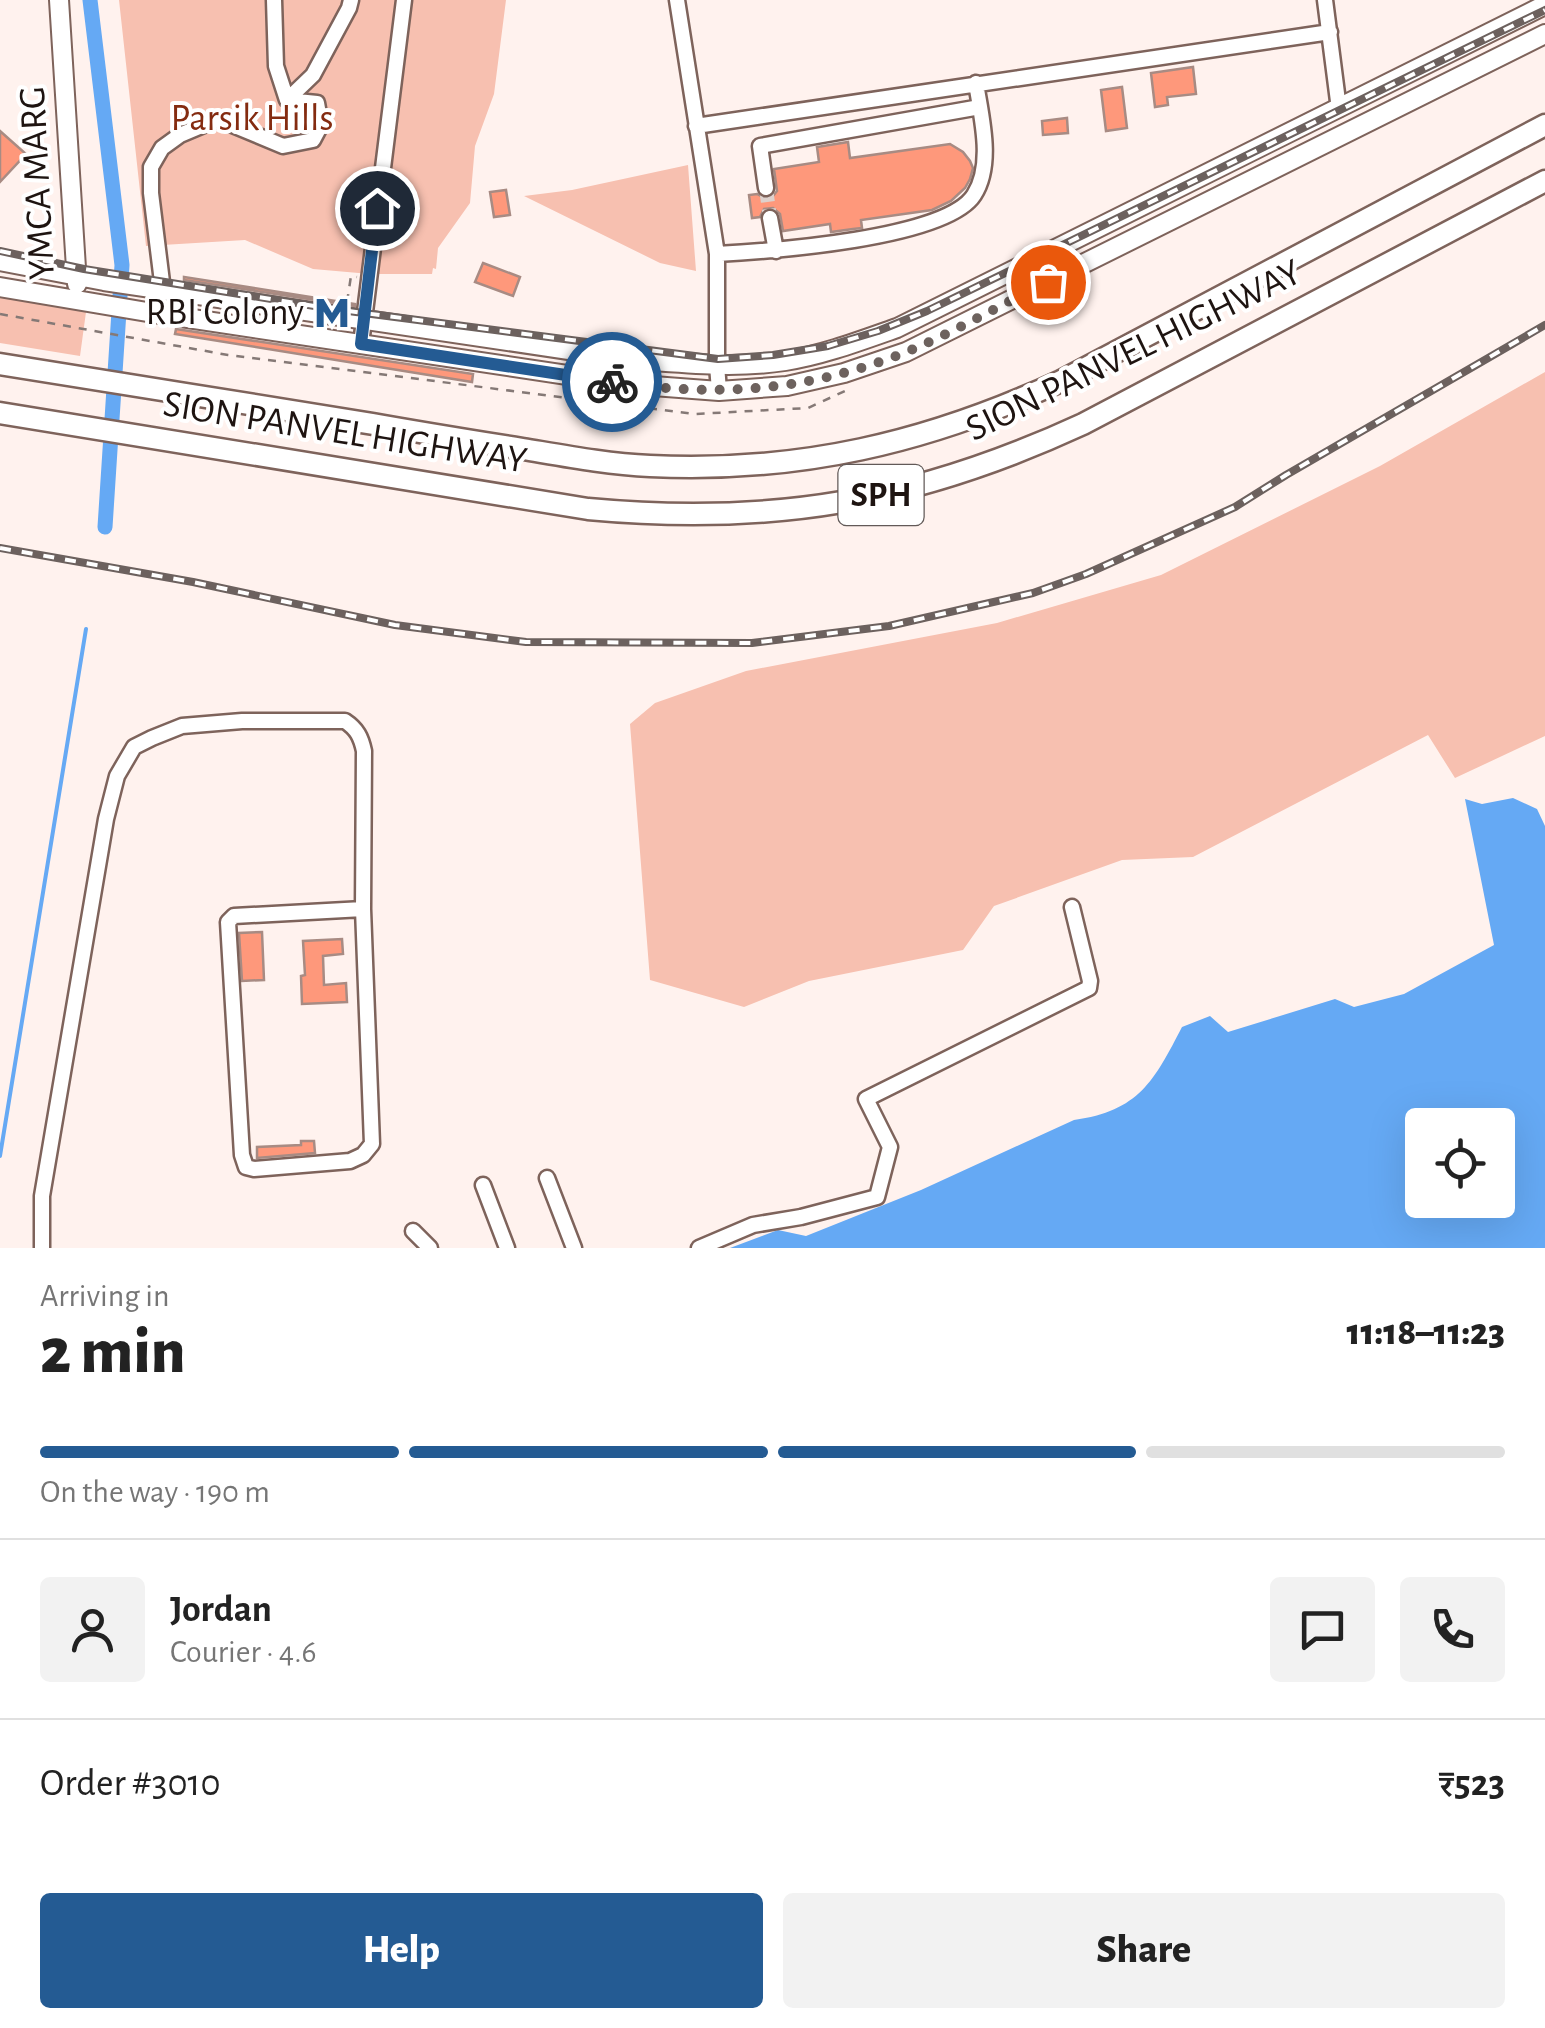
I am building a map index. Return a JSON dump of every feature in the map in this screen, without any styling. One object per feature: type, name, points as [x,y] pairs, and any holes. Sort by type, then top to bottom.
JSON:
[{"type":"highway","name":"SION PANVEL HIGHWAY","points":[[0,364],[594,461],[647,466],[754,465],[860,451],[962,423],[1061,381],[1545,125]]},
{"type":"highway","name":"SION PANVEL HIGHWAY","points":[[0,412],[588,508],[644,514],[757,514],[814,508],[924,485],[1031,448],[1545,181]]},
{"type":"main road","name":"YMCA MARG","points":[[58,0],[78,302]]},
{"type":"main road","points":[[0,261],[104,281],[630,359],[717,357],[783,361],[837,349],[896,328],[1545,5]]},
{"type":"main road","points":[[0,287],[153,314],[627,384],[719,390],[786,386],[844,374],[906,352],[1545,34]]},
{"type":"street","points":[[274,0],[276,66],[288,100]]},
{"type":"street","points":[[288,100],[312,75],[351,0]]},
{"type":"street","points":[[361,344],[404,0]]},
{"type":"street","points":[[677,0],[718,254],[719,390]]},
{"type":"street","points":[[1325,0],[1339,109]]},
{"type":"street","points":[[696,126],[1330,32]]},
{"type":"street","points":[[718,254],[776,251],[865,238],[949,217],[973,197],[982,179],[984,155],[976,82]]},
{"type":"street","points":[[159,289],[151,167],[162,148],[180,135],[218,119],[283,146],[313,140],[321,125],[317,103],[288,100]]},
{"type":"street","points":[[766,188],[760,146],[980,108]]},
{"type":"street","points":[[770,218],[776,251]]},
{"type":"street","points":[[42,1248],[42,1196],[106,819],[117,776],[134,747],[182,726],[242,720],[345,721],[361,739],[372,1144],[364,1154],[350,1161],[246,1167],[242,1155],[228,922],[234,916],[363,909]]},
{"type":"street","points":[[699,1248],[753,1226],[877,1198],[890,1147],[866,1098],[1089,988],[1072,907]]},
{"type":"street","points":[[547,1178],[574,1248]]},
{"type":"street","points":[[483,1184],[507,1248]]},
{"type":"street","points":[[413,1231],[430,1248]]},
{"type":"path","points":[[347,303],[351,276]]},
{"type":"green space","name":"Parsik Hills","points":[[119,0],[506,0],[494,94],[475,146],[470,203],[438,248],[432,274],[313,269],[245,240],[146,246]]},
{"type":"green space","points":[[688,165],[696,271],[660,263],[524,196],[572,190]]},
{"type":"green space","points":[[0,297],[86,312],[80,356],[0,343]]},
{"type":"green space","points":[[1545,372],[1545,736],[1455,778],[1428,735],[1193,857],[1122,860],[994,906],[963,950],[809,981],[744,1007],[650,980],[630,724],[655,703],[746,671],[997,623],[1161,575],[1380,466]]},
{"type":"water","points":[[1513,798],[1537,809],[1545,826],[1545,1248],[730,1248],[778,1230],[806,1236],[921,1190],[1074,1120],[1114,1109],[1129,1101],[1153,1078],[1182,1027],[1210,1016],[1228,1032],[1335,999],[1354,1007],[1404,994],[1494,945],[1465,799],[1482,804]]},
{"type":"building","points":[[1193,67],[1196,94],[1167,97],[1168,105],[1155,107],[1151,73]]},
{"type":"building","points":[[1122,87],[1127,128],[1106,131],[1101,90]]},
{"type":"building","points":[[1067,118],[1068,133],[1043,135],[1042,121]]},
{"type":"building","points":[[0,131],[26,154],[0,182]]},
{"type":"building","points":[[848,142],[850,158],[950,144],[963,152],[973,168],[965,188],[951,201],[932,210],[861,220],[862,228],[831,232],[830,224],[783,231],[780,214],[773,208],[752,218],[749,195],[767,199],[773,196],[777,191],[774,169],[819,162],[817,147]]},
{"type":"building","points":[[506,190],[510,215],[494,217],[490,192]]},
{"type":"building","points":[[483,263],[520,277],[513,296],[475,282]]},
{"type":"building","points":[[184,280],[355,304],[355,306]]},
{"type":"building","points":[[176,329],[473,374],[472,382],[175,334]]},
{"type":"building","points":[[262,932],[264,980],[242,981],[239,933]]},
{"type":"building","points":[[342,939],[343,954],[323,956],[324,985],[346,983],[347,1002],[302,1004],[303,941]]},
{"type":"building","points":[[301,1141],[314,1141],[315,1153],[257,1158],[257,1147],[301,1145]]},
{"type":"waterway","points":[[90,0],[122,265],[105,527]]},
{"type":"waterway","points":[[0,1156],[86,629]]},
{"type":"tunnel","points":[[766,188],[770,218]]},
{"type":"railway","points":[[0,251],[84,269],[333,309],[718,359],[773,355],[828,346],[927,311],[1545,10]]},
{"type":"railway","points":[[0,548],[193,582],[395,625],[526,642],[752,643],[889,626],[1033,593],[1086,574],[1235,507],[1545,325]]},
{"type":"way so far","points":[[612,382],[719,390],[786,386],[844,374],[906,352],[1048,282]]},
{"type":"place","name":"RBI Colony","points":[[332,313]]},
{"type":"route","points":[[377,208],[361,344],[612,382]]}]
